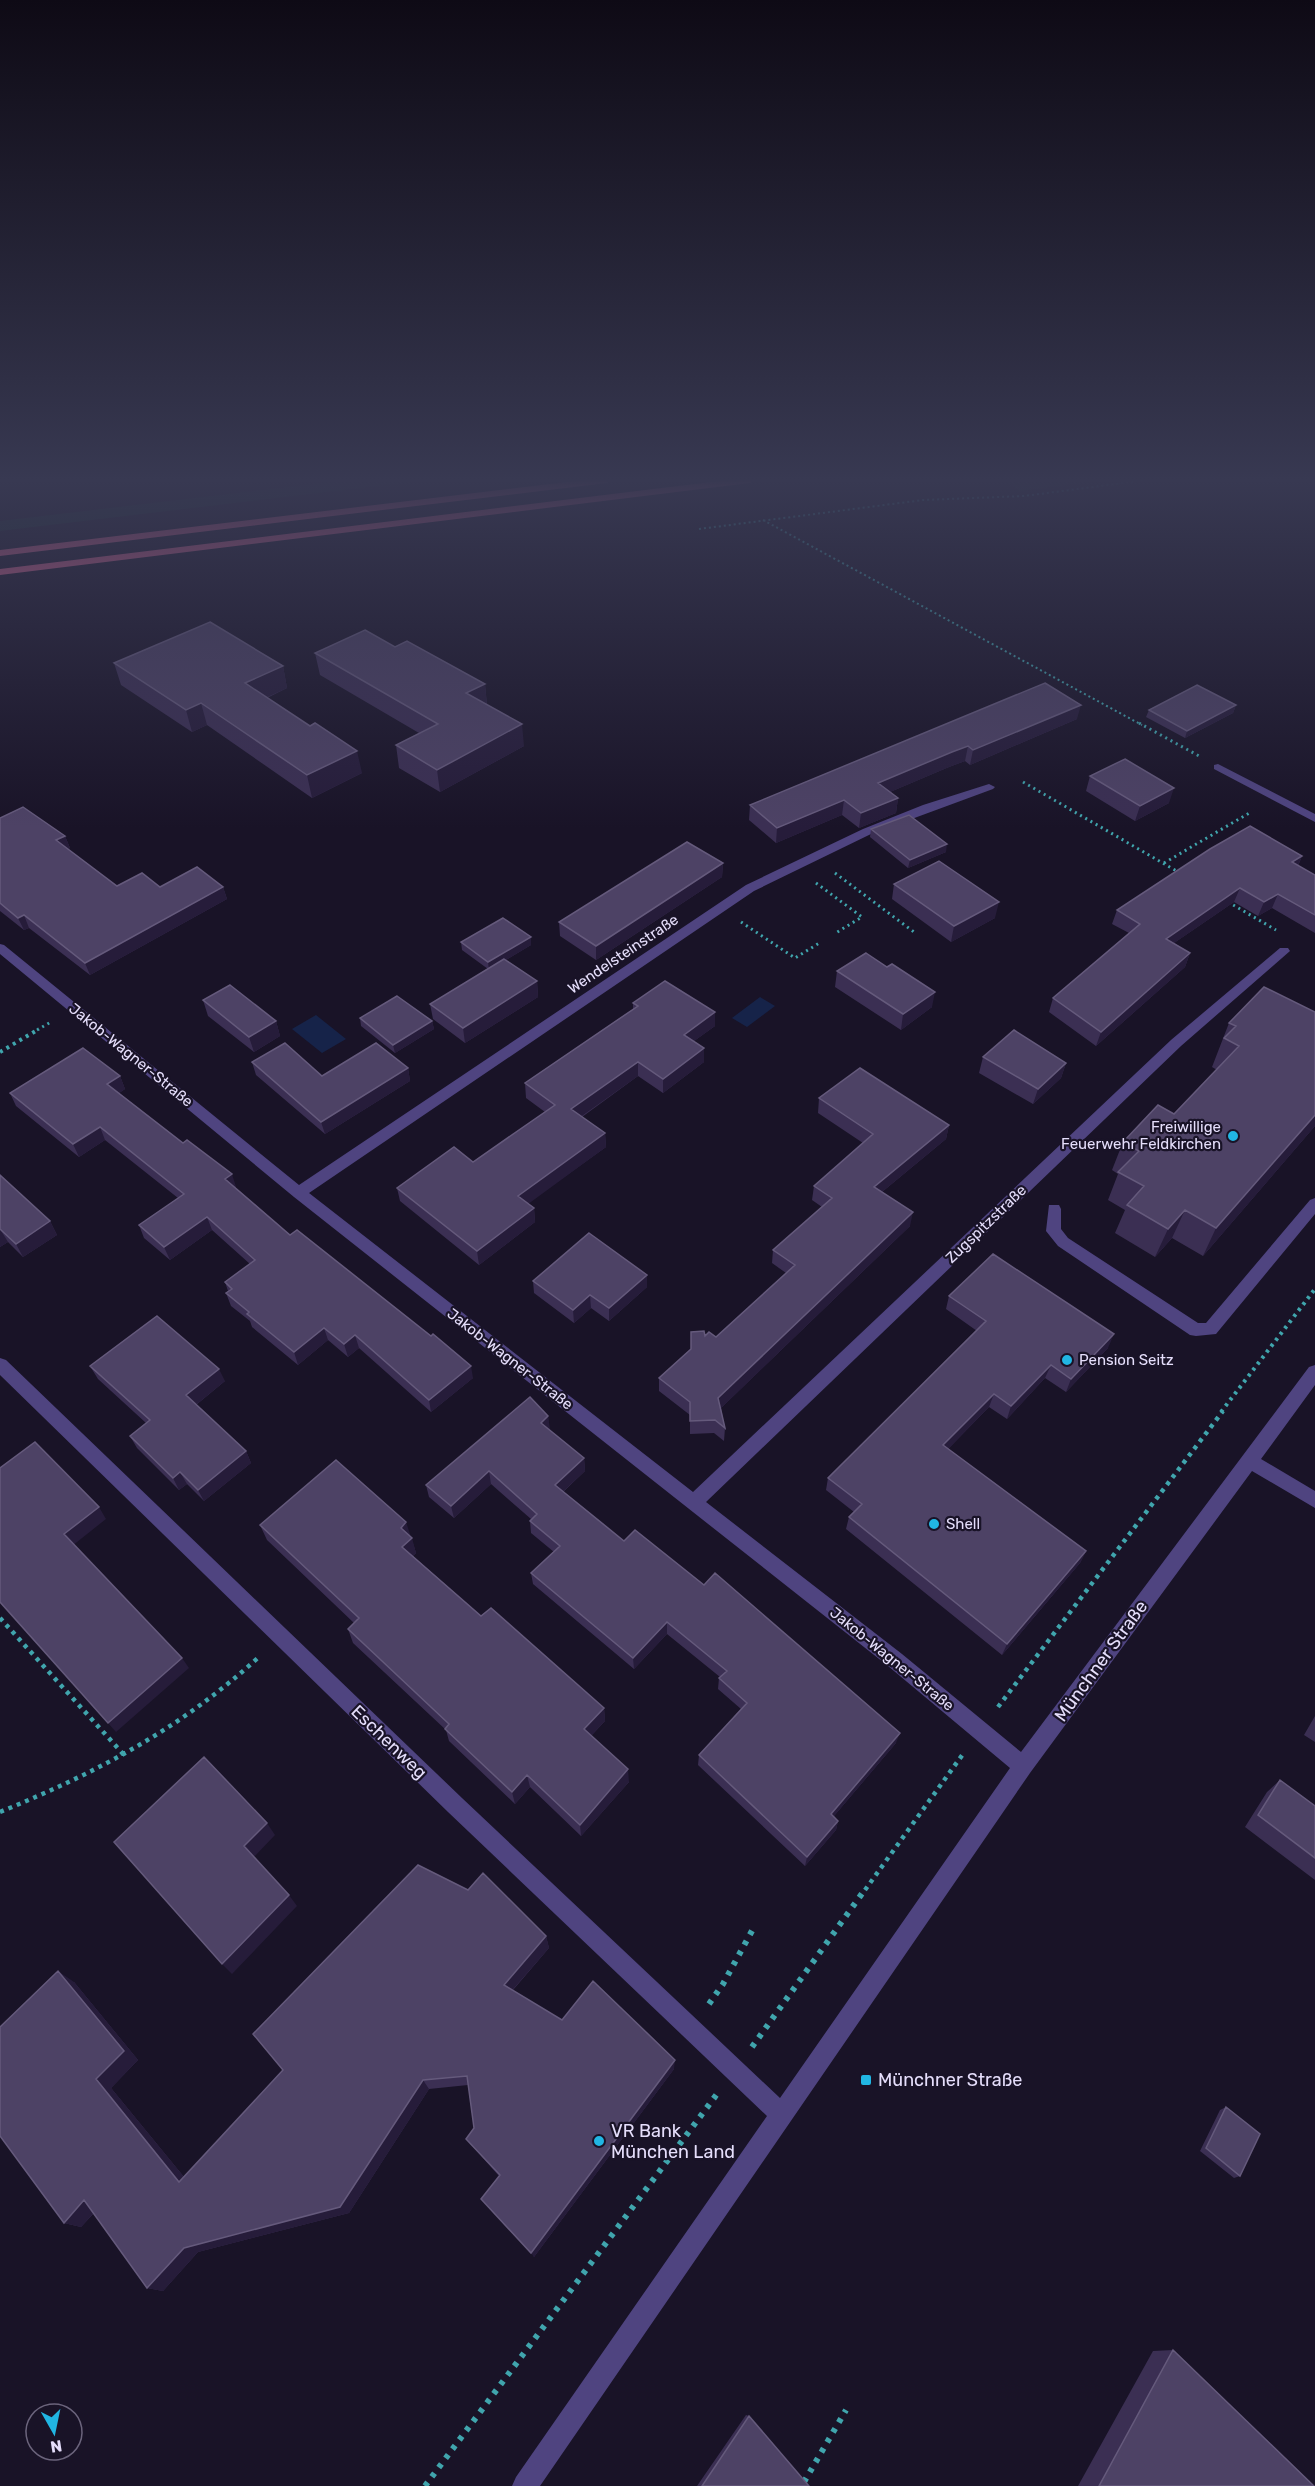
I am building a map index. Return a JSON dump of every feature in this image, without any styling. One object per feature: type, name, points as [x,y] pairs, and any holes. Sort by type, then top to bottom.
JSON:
[{"type":"street","points":[[1218,767],[1315,819]]},
{"type":"street","name":"Wendelsteinstraße","points":[[299,1193],[750,888],[812,856],[939,802],[988,787]]},
{"type":"street","name":"Jakob-Wagner-Straße","points":[[0,948],[299,1193],[895,1660],[1023,1766]]},
{"type":"street","name":"Zugspitzstraße","points":[[694,1502],[1176,1043],[1284,951]]},
{"type":"street","points":[[1054,1209],[1053,1231],[1063,1242],[1196,1330],[1210,1329],[1310,1220],[1315,1204]]},
{"type":"street","name":"Eschenweg","points":[[0,1365],[280,1637],[782,2115]]},
{"type":"street","name":"Münchner Straße","points":[[525,2486],[1023,1766],[1315,1372]]},
{"type":"street","points":[[1248,1460],[1315,1500]]},
{"type":"path","points":[[903,596],[1218,767]]},
{"type":"path","points":[[1023,782],[1184,875]]},
{"type":"path","points":[[1164,863],[1276,798]]},
{"type":"path","points":[[812,856],[914,932]]},
{"type":"path","points":[[791,866],[862,916],[834,934]]},
{"type":"path","points":[[1223,898],[1281,934]]},
{"type":"path","points":[[721,908],[795,958],[821,942]]},
{"type":"path","points":[[0,1052],[74,1009]]},
{"type":"path","points":[[425,2486],[735,2071],[980,1731],[1315,1289]]},
{"type":"path","points":[[0,1618],[125,1756]]},
{"type":"path","points":[[0,1812],[125,1756],[159,1737],[246,1670],[280,1637]]},
{"type":"path","points":[[691,2029],[723,1984],[753,1929]]},
{"type":"path","points":[[804,2482],[846,2410]]},
{"type":"water","points":[[760,997],[775,1006],[747,1027],[732,1018]]},
{"type":"water","points":[[316,1015],[346,1039],[322,1053],[292,1029]]},
{"type":"building","points":[[210,622],[283,666],[245,683],[310,726],[315,723],[357,751],[307,775],[201,703],[186,710],[114,663]]},
{"type":"building","points":[[365,630],[395,647],[407,641],[485,684],[466,693],[522,724],[437,770],[396,745],[438,724],[315,653]]},
{"type":"building","points":[[1045,683],[1081,705],[973,750],[968,746],[878,783],[898,798],[861,813],[844,800],[777,828],[750,805]]},
{"type":"building","points":[[1197,685],[1236,705],[1187,731],[1149,710]]},
{"type":"building","points":[[1125,759],[1174,788],[1140,806],[1090,776]]},
{"type":"building","points":[[23,807],[65,836],[56,840],[117,886],[142,873],[160,887],[197,867],[223,887],[85,963],[24,915],[18,918],[0,903],[0,818]]},
{"type":"building","points":[[909,815],[947,844],[910,860],[871,829]]},
{"type":"building","points":[[1250,826],[1302,856],[1292,862],[1315,875],[1315,915],[1278,894],[1264,902],[1240,888],[1166,939],[1190,953],[1101,1032],[1053,998],[1140,924],[1117,910],[1210,849]]},
{"type":"building","points":[[687,842],[723,863],[596,946],[559,922]]},
{"type":"building","points":[[939,861],[999,902],[954,926],[894,884]]},
{"type":"building","points":[[503,918],[531,937],[488,962],[461,942]]},
{"type":"building","points":[[866,953],[887,967],[892,964],[935,992],[903,1014],[837,971]]},
{"type":"building","points":[[504,959],[537,981],[463,1028],[430,1004]]},
{"type":"building","points":[[665,981],[715,1012],[684,1035],[704,1048],[663,1079],[638,1062],[571,1109],[605,1133],[518,1196],[534,1208],[477,1251],[397,1188],[454,1147],[473,1162],[555,1105],[525,1083],[638,1006],[633,1003]]},
{"type":"building","points":[[230,985],[276,1021],[249,1037],[203,1000]]},
{"type":"building","points":[[1264,987],[1315,1012],[1315,1115],[1216,1228],[1185,1210],[1168,1229],[1127,1205],[1144,1186],[1118,1172],[1139,1151],[1123,1142],[1158,1105],[1174,1114],[1239,1046],[1224,1038],[1236,1026],[1229,1023]]},
{"type":"building","points":[[397,996],[432,1021],[393,1045],[360,1018]]},
{"type":"building","points":[[1014,1030],[1066,1063],[1038,1089],[983,1057]]},
{"type":"building","points":[[285,1043],[322,1076],[376,1043],[408,1068],[321,1122],[252,1062]]},
{"type":"building","points":[[83,1048],[120,1076],[107,1084],[183,1143],[187,1140],[232,1174],[225,1179],[290,1235],[297,1230],[431,1336],[433,1334],[471,1366],[429,1400],[355,1335],[344,1344],[324,1328],[294,1352],[247,1314],[249,1312],[226,1293],[232,1289],[225,1282],[255,1260],[207,1217],[164,1247],[139,1225],[184,1194],[100,1127],[73,1144],[10,1093]]},
{"type":"building","points":[[860,1068],[949,1125],[874,1187],[913,1212],[718,1398],[725,1428],[715,1420],[690,1421],[690,1402],[659,1378],[691,1349],[691,1332],[704,1331],[705,1336],[709,1332],[716,1337],[795,1265],[773,1250],[832,1198],[814,1186],[873,1134],[819,1098]]},
{"type":"building","points":[[0,1175],[50,1221],[16,1244],[0,1229]]},
{"type":"building","points":[[589,1233],[647,1275],[609,1308],[590,1295],[573,1310],[533,1281]]},
{"type":"building","points":[[993,1254],[1114,1334],[1071,1379],[1051,1365],[1011,1406],[994,1394],[943,1445],[1086,1551],[1007,1644],[849,1517],[862,1504],[828,1478],[986,1321],[949,1296]]},
{"type":"building","points":[[157,1316],[219,1369],[186,1395],[246,1451],[198,1490],[180,1472],[173,1478],[130,1436],[150,1420],[90,1366]]},
{"type":"building","points":[[530,1397],[548,1416],[541,1423],[584,1458],[555,1485],[624,1541],[635,1530],[704,1585],[715,1573],[900,1733],[831,1814],[838,1821],[807,1857],[699,1755],[747,1703],[719,1678],[727,1671],[667,1622],[633,1658],[531,1573],[560,1546],[530,1521],[537,1514],[489,1471],[451,1506],[426,1485]]},
{"type":"building","points":[[35,1442],[99,1507],[64,1534],[182,1658],[108,1723],[0,1602],[0,1468]]},
{"type":"building","points":[[336,1460],[406,1522],[401,1528],[412,1538],[402,1547],[481,1616],[491,1608],[604,1708],[584,1729],[628,1769],[580,1825],[527,1775],[512,1792],[445,1729],[449,1724],[348,1629],[359,1618],[260,1525]]},
{"type":"building","points":[[204,1757],[267,1823],[244,1846],[289,1895],[222,1964],[114,1842]]},
{"type":"building","points":[[1280,1780],[1315,1806],[1315,1858],[1258,1815]]},
{"type":"building","points":[[418,1865],[468,1890],[483,1873],[546,1936],[504,1985],[562,2020],[593,1981],[675,2060],[531,2253],[481,2199],[500,2175],[466,2139],[474,2128],[467,2076],[423,2080],[340,2207],[184,2248],[147,2288],[84,2200],[64,2223],[0,2136],[0,2027],[58,1971],[124,2051],[96,2079],[179,2182],[283,2070],[253,2034]]},
{"type":"building","points":[[1226,2107],[1260,2134],[1240,2176],[1206,2148]]},
{"type":"building","points":[[1173,2350],[1314,2486],[1099,2486]]},
{"type":"building","points":[[749,2416],[809,2486],[702,2486]]},
{"type":"place","name":"Freiwillige Feuerwehr Feldkirchen","points":[[1233,1136]]},
{"type":"place","name":"Pension Seitz","points":[[1067,1360]]},
{"type":"place","name":"Shell","points":[[934,1524]]},
{"type":"place","name":"Münchner Straße","points":[[866,2080]]},
{"type":"place","name":"VR Bank München Land","points":[[599,2141]]}]
